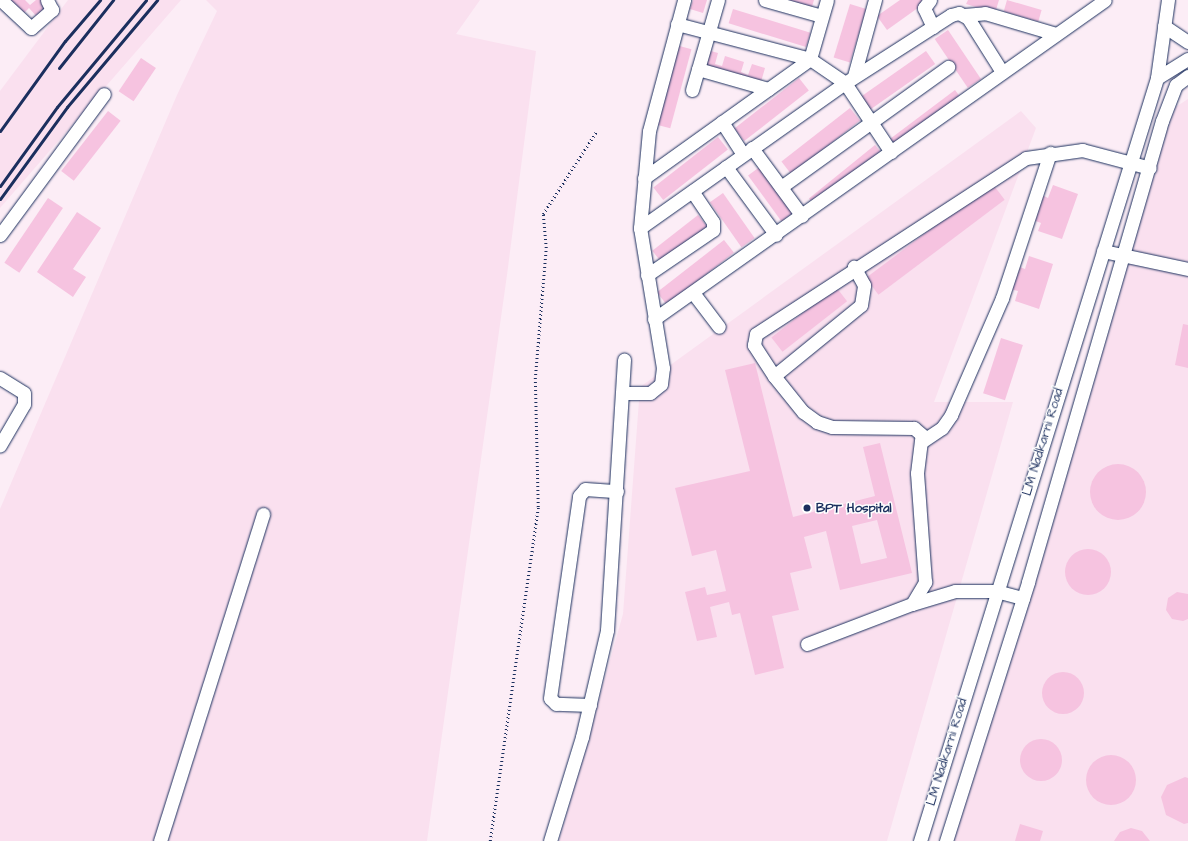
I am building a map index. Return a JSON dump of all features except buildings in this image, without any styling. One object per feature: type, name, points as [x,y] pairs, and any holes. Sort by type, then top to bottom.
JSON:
[{"type":"street","points":[[1,0],[31,28],[52,10],[47,0]]},
{"type":"street","points":[[624,393],[642,394],[654,391],[661,384],[663,368],[640,228],[649,131],[684,0]]},
{"type":"street","points":[[692,90],[718,0]]},
{"type":"street","points":[[765,0],[822,16]]},
{"type":"street","points":[[644,178],[810,59],[827,0]]},
{"type":"street","points":[[850,79],[874,0]]},
{"type":"street","points":[[930,0],[924,8],[933,26]]},
{"type":"street","points":[[654,319],[694,294],[1002,72],[1105,0]]},
{"type":"street","name":"LM Nadkarni Road","points":[[920,841],[996,591],[1157,78],[1168,0]]},
{"type":"street","points":[[640,228],[850,79],[950,15],[985,12],[1056,34]]},
{"type":"street","points":[[964,15],[1002,72]]},
{"type":"street","points":[[677,24],[810,59],[850,79],[871,122],[891,152]]},
{"type":"street","points":[[1164,26],[1188,42]]},
{"type":"street","points":[[1157,78],[1188,59]]},
{"type":"street","points":[[781,187],[948,67]]},
{"type":"street","points":[[698,69],[768,89]]},
{"type":"street","points":[[1157,78],[1176,85],[1188,76]]},
{"type":"street","name":"LM Nadkarni Road","points":[[946,841],[1023,598],[1150,168],[1162,121],[1176,85]]},
{"type":"street","points":[[0,234],[104,94]]},
{"type":"street","points":[[722,122],[781,187],[802,216]]},
{"type":"street","points":[[912,604],[925,582],[917,473],[922,435],[914,428],[832,427],[817,422],[803,412],[774,376],[754,345],[756,334],[854,267],[1026,158],[1050,153],[1082,150],[1150,168]]},
{"type":"street","points":[[921,442],[942,428],[951,415],[1002,298],[1050,153]]},
{"type":"street","points":[[726,167],[776,235]]},
{"type":"street","points":[[647,275],[713,230],[713,222],[692,191]]},
{"type":"street","points":[[1103,251],[1123,257],[1188,269]]},
{"type":"street","points":[[774,376],[861,305],[864,285],[854,267]]},
{"type":"street","points":[[694,294],[719,327]]},
{"type":"street","points":[[550,841],[582,737],[608,630],[624,393],[624,360]]},
{"type":"street","points":[[0,378],[24,393],[24,404],[0,445]]},
{"type":"street","points":[[590,705],[556,704],[550,698],[579,496],[585,489],[617,491]]},
{"type":"street","points":[[160,841],[263,514]]},
{"type":"street","points":[[807,644],[912,604],[955,591],[996,591],[1023,598]]},
{"type":"path","points":[[490,841],[538,507],[535,379],[546,248],[543,214],[596,132]]},
{"type":"shaded area","points":[[68,0],[181,0],[0,208],[0,91]]},
{"type":"shaded area","points":[[206,0],[480,0],[456,34],[536,51],[507,275],[427,841],[0,841],[0,509],[177,95],[217,11]]},
{"type":"shaded area","points":[[1188,99],[1188,841],[948,841],[1171,110]]},
{"type":"shaded area","name":"BPT Hospital","points":[[1021,111],[1036,128],[934,402],[1013,402],[887,841],[559,841],[623,614],[640,387]]},
{"type":"railway","points":[[0,131],[65,41],[100,0]]},
{"type":"railway","points":[[59,68],[113,0]]},
{"type":"railway","points":[[0,186],[57,107],[146,0]]},
{"type":"railway","points":[[0,199],[67,107],[157,0]]},
{"type":"place","name":"BPT Hospital","points":[[807,508]]}]
